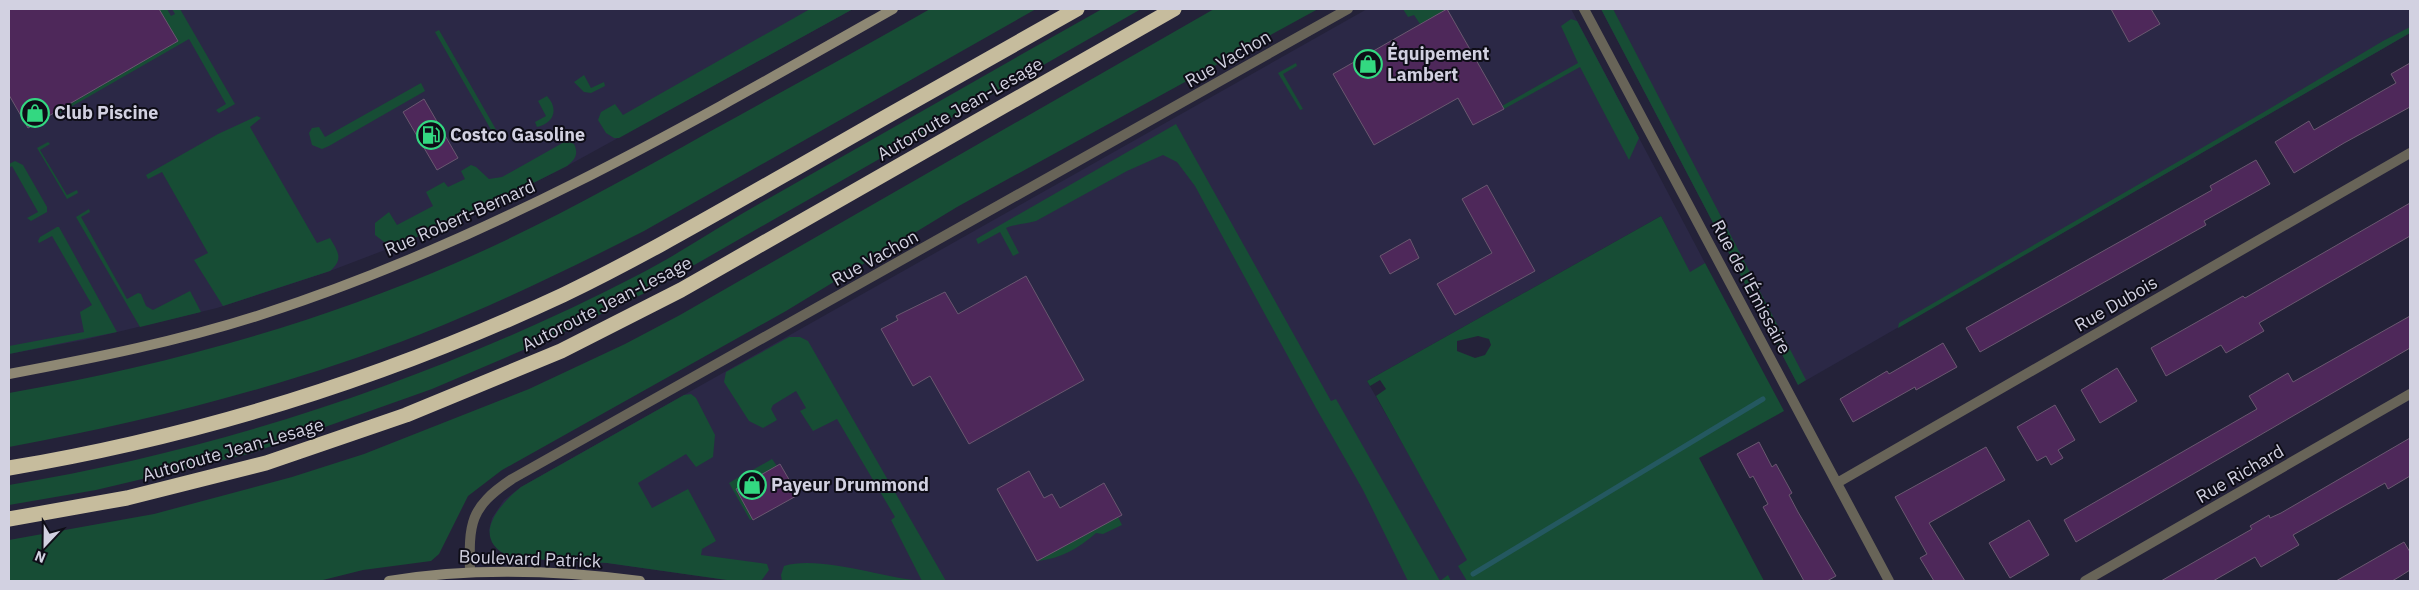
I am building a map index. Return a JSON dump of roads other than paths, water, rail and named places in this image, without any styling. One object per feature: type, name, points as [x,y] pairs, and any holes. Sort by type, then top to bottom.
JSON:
[{"type":"highway","name":"Autoroute Jean-Lesage","points":[[9,468],[134,444],[240,417],[358,378],[494,326],[583,285],[671,239],[1077,9]]},
{"type":"highway","name":"Autoroute Jean-Lesage","points":[[9,520],[136,496],[266,463],[406,415],[561,351],[700,279],[1174,9]]},
{"type":"street","name":"Rue Robert-Bernard","points":[[9,374],[133,349],[228,325],[313,297],[405,262],[460,239],[547,198],[708,112],[893,9]]},
{"type":"street","name":"Rue Vachon","points":[[470,572],[469,537],[472,521],[485,501],[512,479],[1348,9]]},
{"type":"street","name":"Rue de l'Émissaire","points":[[1584,9],[1889,581]]},
{"type":"street","name":"Rue Dubois","points":[[1837,483],[2410,153]]},
{"type":"street","name":"Rue Richard","points":[[2085,581],[2410,394]]},
{"type":"street","name":"Boulevard Patrick","points":[[389,581],[470,572],[558,573],[640,581]]},
{"type":"waterway","points":[[1473,574],[1763,399]]},
{"type":"place","name":"Équipement Lambert","points":[[1368,64]]},
{"type":"place","name":"Club Piscine","points":[[35,113]]},
{"type":"place","name":"Costco Gasoline","points":[[431,135]]},
{"type":"place","name":"Payeur Drummond","points":[[752,485]]}]
